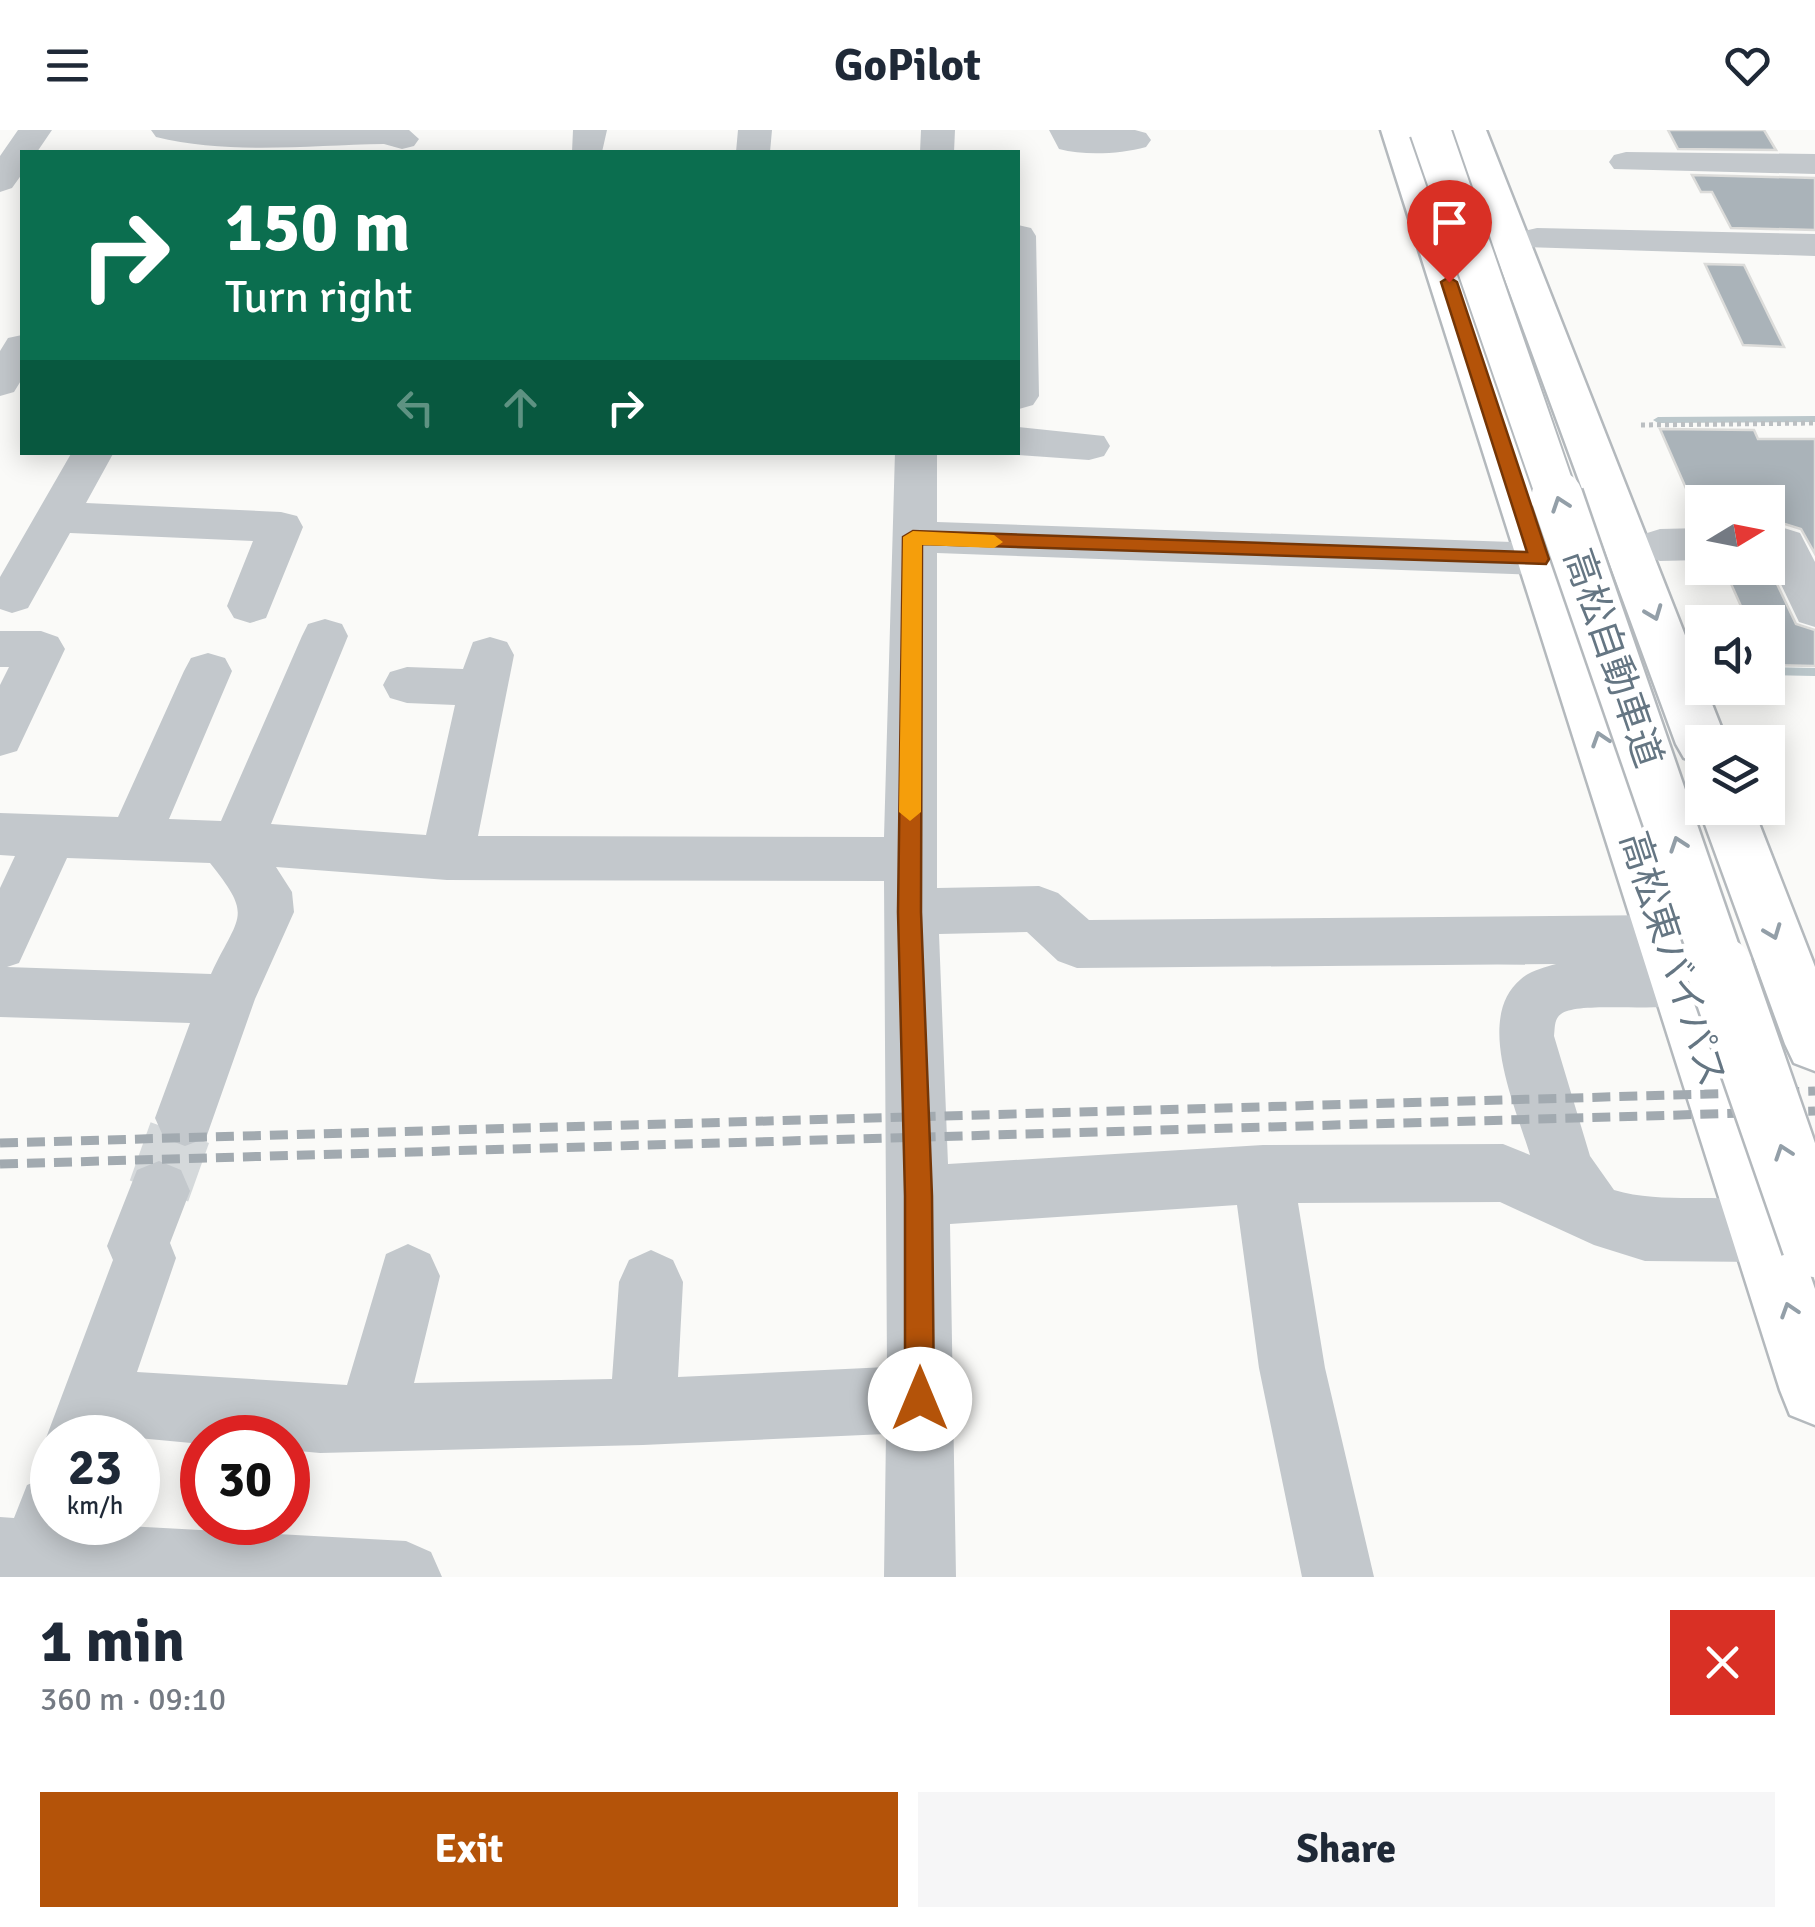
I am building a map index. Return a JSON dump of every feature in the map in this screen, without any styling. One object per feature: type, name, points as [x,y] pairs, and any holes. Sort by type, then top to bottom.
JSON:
[{"type":"highway","name":"高松東バイパス","points":[[1399,130],[1674,962],[1789,1237],[1815,1390]]},
{"type":"highway","name":"高松自動車道","points":[[1430,130],[1789,1237]]},
{"type":"highway","name":"高松自動車道","points":[[1468,130],[1695,725]]},
{"type":"highway","points":[[1492,130],[1536,239],[1681,544],[1693,605]]},
{"type":"highway","points":[[1732,825],[1815,1044]]},
{"type":"highway","points":[[1771,825],[1815,934]]},
{"type":"street","points":[[147,150],[164,130],[220,140],[388,134],[402,139]]},
{"type":"street","points":[[1066,130],[1071,142],[1134,140]]},
{"type":"street","points":[[0,181],[20,152]]},
{"type":"street","points":[[1626,162],[1815,164]]},
{"type":"street","points":[[1536,239],[1762,229],[1815,245]]},
{"type":"street","points":[[0,383],[20,350]]},
{"type":"street","points":[[1020,441],[1089,446]]},
{"type":"street","points":[[12,596],[91,455]]},
{"type":"street","points":[[916,455],[910,885],[919,1196],[920,1577]]},
{"type":"street","points":[[56,517],[280,527],[250,606]]},
{"type":"street","points":[[913,537],[1540,559]]},
{"type":"street","points":[[1789,544],[1815,610]]},
{"type":"street","points":[[230,842],[326,636]]},
{"type":"street","points":[[0,649],[41,649],[0,736]]},
{"type":"street","points":[[135,838],[208,672]]},
{"type":"street","points":[[407,685],[487,672],[448,858]]},
{"type":"street","points":[[0,946],[26,835],[230,842],[910,885],[1039,909],[1077,944],[1674,962]]},
{"type":"street","points":[[185,1118],[227,999],[267,912],[265,892],[230,842]]},
{"type":"street","points":[[1594,1216],[1564,1169],[1525,1036],[1528,1017],[1534,1002],[1548,990],[1633,982],[1674,962]]},
{"type":"street","points":[[0,992],[227,999]]},
{"type":"street","points":[[919,1196],[1263,1174],[1503,1174],[1594,1216],[1646,1230],[1789,1237]]},
{"type":"street","points":[[1263,1174],[1292,1368],[1338,1577]]},
{"type":"street","points":[[89,1415],[145,1258],[138,1246],[159,1191]]},
{"type":"street","points":[[372,1418],[408,1276]]},
{"type":"street","points":[[642,1412],[651,1282]]},
{"type":"street","points":[[160,1420],[642,1412],[920,1399]]},
{"type":"street","points":[[29,1548],[378,1576]]},
{"type":"path","points":[[1641,425],[1815,423]]},
{"type":"building","points":[[1668,130],[1764,130],[1776,150],[1678,149]]},
{"type":"building","points":[[1692,175],[1815,178],[1815,230],[1731,228],[1712,192],[1701,192]]},
{"type":"building","points":[[1705,264],[1744,265],[1784,347],[1743,345]]},
{"type":"building","points":[[1660,429],[1754,430],[1758,439],[1815,439],[1815,554],[1801,529],[1785,524],[1785,485],[1685,486]]},
{"type":"building","points":[[1732,585],[1777,585],[1796,624],[1815,630],[1815,666],[1785,665],[1785,605],[1740,605]]},
{"type":"waterway","points":[[1658,420],[1815,419]]},
{"type":"waterway","points":[[1785,671],[1815,672]]},
{"type":"tunnel","points":[[159,1191],[185,1118]]},
{"type":"railway","points":[[0,1143],[1815,1091]]},
{"type":"railway","points":[[0,1164],[1815,1111]]},
{"type":"slow traffic","points":[[910,812],[913,537],[994,542]]},
{"type":"route","points":[[920,1399],[919,1196],[910,912],[913,537],[1540,559],[1449,282]]}]
